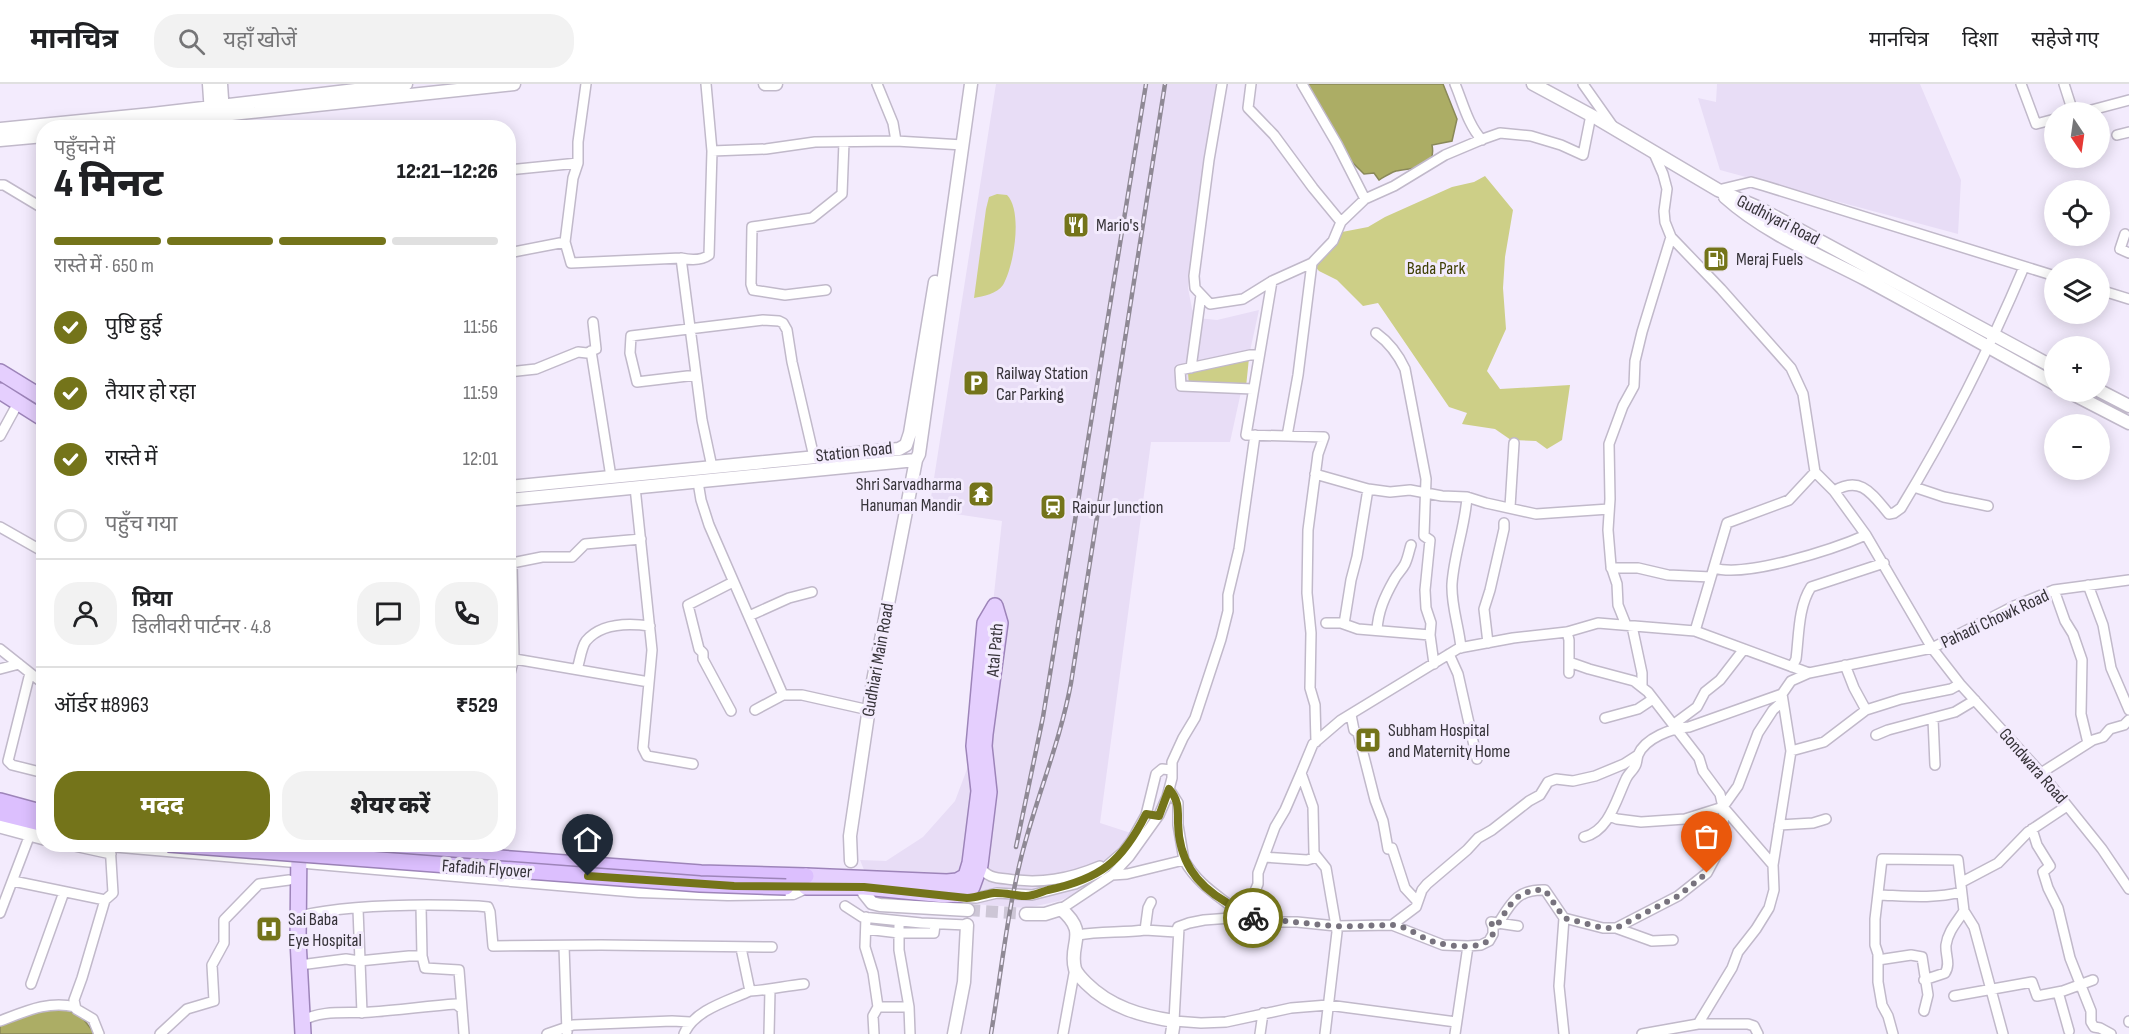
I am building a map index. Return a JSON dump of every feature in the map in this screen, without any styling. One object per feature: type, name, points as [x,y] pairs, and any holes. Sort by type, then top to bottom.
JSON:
[{"type":"highway","points":[[2,811],[36,813]]},
{"type":"highway","points":[[2,811],[36,822]]},
{"type":"highway","name":"Fafadih Flyover","points":[[274,852],[700,884],[806,881]]},
{"type":"highway","name":"Fafadih Flyover","points":[[418,852],[786,881]]},
{"type":"main road","points":[[0,372],[36,394]]},
{"type":"main road","points":[[0,391],[36,414]]},
{"type":"main road","name":"Atal Path","points":[[995,606],[1000,623],[984,746],[989,792],[980,865],[975,882],[967,891],[945,895],[806,881],[947,882],[957,881],[966,876],[970,863],[979,791],[974,746],[985,623],[995,606]]},
{"type":"main road","points":[[290,852],[299,916],[302,1027]]},
{"type":"main road","points":[[292,1034],[289,880],[296,852]]},
{"type":"street","points":[[209,84],[217,117]]},
{"type":"street","points":[[217,117],[221,84]]},
{"type":"street","points":[[163,120],[217,117],[406,84]]},
{"type":"street","points":[[194,120],[467,86],[514,84]]},
{"type":"street","points":[[586,84],[578,142],[578,164],[573,178],[565,242],[571,263],[681,258],[696,260],[709,255],[712,151],[706,84]]},
{"type":"street","points":[[765,84],[776,84]]},
{"type":"street","points":[[877,84],[893,123],[896,141]]},
{"type":"street","points":[[712,151],[814,142],[896,141],[960,145],[969,84]]},
{"type":"street","points":[[1222,84],[1209,160],[1194,276],[1195,288],[1210,304],[1243,299],[1272,281],[1312,263],[1334,241],[1341,222],[1365,199],[1394,186],[1445,155],[1482,140],[1500,133],[1531,136],[1584,155],[1591,115]]},
{"type":"street","points":[[1251,84],[1248,108],[1274,135],[1341,222]]},
{"type":"street","points":[[1302,84],[1337,144],[1365,199]]},
{"type":"street","points":[[1455,84],[1472,130],[1482,140]]},
{"type":"street","name":"Gudhiyari Road","points":[[1533,84],[1591,115],[1718,190],[1757,207],[1992,341],[2044,376]]},
{"type":"street","points":[[1583,84],[1613,128]]},
{"type":"street","points":[[2021,84],[2036,124],[2044,122]]},
{"type":"street","points":[[2064,84],[2070,102]]},
{"type":"street","points":[[2110,105],[2129,100]]},
{"type":"street","points":[[0,129],[36,127]]},
{"type":"street","points":[[2117,135],[2129,132]]},
{"type":"street","points":[[0,141],[36,137]]},
{"type":"street","points":[[826,290],[785,295],[753,290],[752,227],[812,218],[842,194],[844,142]]},
{"type":"street","name":"Station Road","points":[[516,485],[898,449],[906,445],[910,433],[960,145]]},
{"type":"street","name":"Gudhiari Main Road","points":[[851,861],[850,836],[869,710],[916,460],[920,454],[960,145]]},
{"type":"street","points":[[1653,151],[1664,174],[1667,189],[1665,222],[1671,237],[1729,297],[1791,368],[1803,394],[1815,472],[1789,500],[1727,523],[1695,631]]},
{"type":"street","points":[[516,169],[578,164]]},
{"type":"street","points":[[1718,190],[1751,182],[2044,273]]},
{"type":"street","points":[[0,185],[4,185],[36,204]]},
{"type":"street","points":[[2126,234],[2120,249],[2129,254]]},
{"type":"street","points":[[1642,687],[1642,673],[1629,626],[1618,605],[1617,584],[1611,568],[1608,530],[1610,444],[1623,406],[1634,386],[1635,361],[1642,332],[1671,237]]},
{"type":"street","points":[[516,251],[565,242]]},
{"type":"street","points":[[681,258],[702,420],[712,467]]},
{"type":"street","points":[[1287,436],[1298,375],[1312,263]]},
{"type":"street","points":[[1834,491],[1845,484],[1859,485],[1889,514],[1901,508],[1992,341],[2024,267]]},
{"type":"street","points":[[1272,281],[1246,435],[1324,437],[1318,454],[1308,530],[1306,593],[1311,633],[1310,688],[1315,705],[1316,742]]},
{"type":"street","points":[[2110,293],[2129,299]]},
{"type":"street","points":[[1191,368],[1202,295]]},
{"type":"street","points":[[696,375],[637,382],[630,353],[631,336],[763,320],[783,323],[814,457]]},
{"type":"street","points":[[516,371],[536,369],[578,352],[596,349],[593,322]]},
{"type":"street","points":[[1376,333],[1389,343],[1405,369],[1426,479],[1424,536],[1430,540],[1425,608],[1431,623],[1430,635],[1433,644],[1431,656],[1434,664]]},
{"type":"street","name":"Gudhiyari Road","points":[[1992,341],[2044,363]]},
{"type":"street","points":[[591,351],[611,477]]},
{"type":"street","points":[[1253,389],[1180,386],[1180,370],[1259,355]]},
{"type":"street","points":[[2110,396],[2129,406]]},
{"type":"street","points":[[2088,402],[2129,423]]},
{"type":"street","points":[[0,436],[18,403]]},
{"type":"street","points":[[1026,914],[1045,914],[1061,909],[1112,875],[1129,857],[1159,816],[1169,789],[1172,762],[1195,718],[1221,639],[1239,549],[1255,435]]},
{"type":"street","points":[[1510,507],[1514,443]]},
{"type":"street","name":"Station Road","points":[[516,499],[916,460]]},
{"type":"street","name":"Gondwara Road","points":[[1815,472],[1834,491],[1866,535],[1932,648],[1960,684],[2041,773],[2102,849],[2129,889]]},
{"type":"street","points":[[1315,474],[1368,489],[1390,492],[1410,490],[1442,496],[1467,497],[1536,514],[1609,509]]},
{"type":"street","points":[[698,482],[709,525],[783,695]]},
{"type":"street","points":[[635,487],[652,650],[643,748],[647,756],[693,764]]},
{"type":"street","points":[[1914,487],[1944,497],[1988,506]]},
{"type":"street","points":[[1344,624],[1368,489]]},
{"type":"street","points":[[1461,648],[1454,619],[1452,582],[1467,497]]},
{"type":"street","points":[[1488,643],[1484,609],[1504,523]]},
{"type":"street","points":[[0,527],[36,547]]},
{"type":"street","points":[[1611,568],[1638,568],[1668,575],[1750,569],[1837,547],[1866,535]]},
{"type":"street","points":[[516,562],[542,557],[572,557],[585,544],[641,539]]},
{"type":"street","points":[[1377,630],[1378,615],[1395,577],[1407,561],[1411,545]]},
{"type":"street","points":[[1792,667],[1796,659],[1802,609],[1811,587],[1884,563]]},
{"type":"street","name":"Pahadi Chowk Road","points":[[1809,673],[1932,648],[2014,606],[2055,590],[2129,580]]},
{"type":"street","points":[[731,711],[703,659],[687,605],[734,582]]},
{"type":"street","points":[[2088,585],[2103,625],[2111,668],[2129,710]]},
{"type":"street","points":[[2055,590],[2082,660],[2082,714],[2088,743]]},
{"type":"street","points":[[749,616],[789,598],[812,592]]},
{"type":"street","points":[[577,669],[585,642],[599,630],[629,623],[650,626]]},
{"type":"street","points":[[1244,917],[1258,884],[1258,873],[1275,827],[1316,742],[1341,720],[1461,648],[1513,638],[1567,632],[1598,623],[1695,631],[1809,673]]},
{"type":"street","points":[[1326,624],[1344,624],[1358,629],[1430,635]]},
{"type":"street","points":[[1567,632],[1569,673]]},
{"type":"street","points":[[0,649],[36,678]]},
{"type":"street","points":[[1392,925],[1416,906],[1427,884],[1478,838],[1540,795],[1548,782],[1556,779],[1573,781],[1595,776],[1624,764],[1638,755],[1647,742],[1675,726],[1697,707],[1705,692],[1720,680],[1744,649]]},
{"type":"street","points":[[1449,654],[1458,674],[1477,759]]},
{"type":"street","points":[[516,659],[649,682]]},
{"type":"street","points":[[1569,662],[1624,677],[1642,687],[1699,758],[1703,771],[1720,795],[1723,807],[1724,817],[1720,841],[1707,873],[1678,896],[1616,928]]},
{"type":"street","points":[[0,669],[19,664]]},
{"type":"street","points":[[1845,665],[1866,710]]},
{"type":"street","points":[[30,673],[8,761],[11,764],[36,771]]},
{"type":"street","points":[[1609,816],[1641,822],[1685,819],[1723,807],[1738,786],[1758,733],[1783,697],[1791,681],[1809,673]]},
{"type":"street","points":[[1791,751],[1824,742],[1866,710],[1901,699],[1951,689],[1960,684]]},
{"type":"street","points":[[756,710],[783,695],[816,697],[869,710]]},
{"type":"street","points":[[1675,726],[1689,727],[1783,697]]},
{"type":"street","points":[[1698,1024],[1732,968],[1738,952],[1769,908],[1774,890],[1773,865],[1791,751],[1783,697]]},
{"type":"street","points":[[1605,718],[1638,709],[1653,699]]},
{"type":"street","points":[[1875,735],[1955,712],[1975,700]]},
{"type":"street","points":[[1350,715],[1354,730],[1358,733],[1375,800],[1383,821],[1388,849],[1392,848],[1406,888],[1417,902]]},
{"type":"street","points":[[1933,719],[1935,765]]},
{"type":"street","points":[[2041,773],[2103,736],[2110,729],[2129,720]]},
{"type":"street","points":[[1584,837],[1596,833],[1609,816],[1627,776],[1636,765],[1638,755]]},
{"type":"street","points":[[945,895],[976,898],[997,893],[1025,896],[1075,884],[1100,872],[1123,852],[1132,840],[1146,814],[1156,774],[1162,769],[1172,770]]},
{"type":"street","points":[[1301,773],[1313,807],[1314,853],[1326,868],[1337,932],[1325,1034]]},
{"type":"street","points":[[1169,789],[1178,803],[1178,825],[1184,860],[1213,894],[1244,917]]},
{"type":"street","points":[[1962,882],[1998,863],[2032,829],[2067,806]]},
{"type":"street","points":[[2,811],[36,807]]},
{"type":"street","points":[[1723,807],[1773,865]]},
{"type":"street","points":[[2,811],[36,830]]},
{"type":"street","points":[[2,811],[29,837],[36,838]]},
{"type":"street","points":[[1146,814],[1159,816]]},
{"type":"street","points":[[1779,825],[1803,825],[1826,819]]},
{"type":"street","points":[[2032,829],[2037,845],[2050,866],[2043,872],[2044,880],[2058,908],[2070,958],[2091,1011],[2091,1022],[2094,1027],[2111,1034]]},
{"type":"street","points":[[0,913],[29,837]]},
{"type":"street","points":[[980,865],[983,871],[992,877],[1027,882],[1054,880],[1082,874],[1100,866],[1122,851],[1132,840]]},
{"type":"street","points":[[75,1007],[74,1000],[105,900],[113,892],[109,852]]},
{"type":"street","points":[[170,852],[639,891],[750,894],[793,892],[806,881],[796,871],[641,863],[511,852]]},
{"type":"street","points":[[1264,857],[1307,860],[1317,857]]},
{"type":"street","points":[[1112,875],[1127,874],[1184,860]]},
{"type":"street","points":[[1893,1034],[1882,1005],[1875,945],[1874,928],[1882,860],[1958,860],[1965,911],[1974,927],[2003,1034]]},
{"type":"street","points":[[160,1034],[187,1009],[214,1001],[212,965],[224,943],[224,920],[259,884],[289,880]]},
{"type":"street","points":[[0,883],[105,900]]},
{"type":"street","points":[[1498,924],[1515,898],[1523,893],[1539,889],[1545,890],[1564,918],[1559,986],[1564,1034]]},
{"type":"street","points":[[31,984],[64,892]]},
{"type":"street","points":[[1879,895],[1931,896],[1961,892]]},
{"type":"street","points":[[864,893],[872,903],[880,905],[968,910]]},
{"type":"street","points":[[1145,930],[1151,902]]},
{"type":"street","points":[[299,916],[323,911],[358,909],[421,906],[488,907],[493,946],[772,947]]},
{"type":"street","points":[[421,906],[422,956],[425,968],[459,970],[464,1034]]},
{"type":"street","points":[[845,906],[862,917],[967,925],[964,982],[954,1034]]},
{"type":"street","points":[[358,909],[362,1013]]},
{"type":"street","points":[[1061,909],[1070,917],[1078,935],[1075,968],[1063,1034]]},
{"type":"street","points":[[1924,980],[1945,973],[1948,968],[1946,950],[1949,932],[1965,911]]},
{"type":"street","points":[[866,917],[865,947],[873,973],[878,1007],[873,1016],[874,1034]]},
{"type":"street","points":[[1078,935],[1104,931],[1118,933],[1145,930],[1176,932],[1178,927],[1189,923],[1244,917],[1336,926],[1392,925],[1443,945],[1468,946],[1481,945],[1489,941],[1493,934],[1491,922],[1518,926]]},
{"type":"street","points":[[1564,918],[1603,928],[1616,928],[1652,941],[1673,940]]},
{"type":"street","points":[[899,921],[899,950],[909,1007],[910,1034]]},
{"type":"street","points":[[866,929],[899,933],[934,933],[935,924]]},
{"type":"street","points":[[1172,1034],[1178,927]]},
{"type":"street","points":[[564,946],[567,1031]]},
{"type":"street","points":[[1455,1034],[1468,946]]},
{"type":"street","points":[[741,948],[750,991]]},
{"type":"street","points":[[1878,960],[1911,955],[1922,957],[1928,995],[1924,1011]]},
{"type":"street","points":[[300,965],[346,959],[359,961],[422,956]]},
{"type":"street","points":[[1075,968],[1079,976],[1092,989],[1119,1008],[1174,1021],[1226,1022],[1291,1008],[1328,1005],[1456,1022]]},
{"type":"street","points":[[1954,996],[2032,982],[2037,996],[2058,992],[2093,980]]},
{"type":"street","points":[[684,1034],[690,1022],[750,991],[804,984]]},
{"type":"street","points":[[769,1034],[770,990]]},
{"type":"street","points":[[2058,992],[2069,1031]]},
{"type":"street","points":[[0,1021],[46,1006],[62,1004],[75,1007],[93,1019],[99,1034]]},
{"type":"street","points":[[302,1027],[312,1015],[362,1013],[441,1005],[456,1005],[462,1009]]},
{"type":"street","points":[[878,1007],[909,1007]]},
{"type":"street","points":[[1260,1034],[1263,1013]]},
{"type":"street","points":[[547,1034],[567,1031],[573,1025],[690,1022]]},
{"type":"street","points":[[1642,1034],[1698,1024],[1748,1024],[1754,1026],[1758,1034]]},
{"type":"shaded area","points":[[996,84],[1221,84],[1188,288],[1192,309],[1197,318],[1217,320],[1259,310],[1230,442],[1151,442],[1100,823],[1134,834],[1098,878],[1080,892],[1059,901],[1027,908],[880,897],[873,892],[860,860],[886,861],[923,837],[955,801],[978,740],[1002,521],[929,510]]},
{"type":"shaded area","points":[[1306,84],[1443,84],[1457,119],[1452,141],[1432,145],[1433,153],[1427,164],[1396,171],[1379,180],[1374,173],[1364,174],[1351,161]]},
{"type":"shaded area","points":[[1717,84],[1920,84],[1961,180],[1958,234],[1720,170],[1698,98],[1716,102]]},
{"type":"shaded area","points":[[58,1006],[81,1016],[95,1034],[0,1034],[0,1023]]},
{"type":"green space","name":"Bada Park","points":[[1485,176],[1513,210],[1505,257],[1503,288],[1506,329],[1487,371],[1500,389],[1570,385],[1562,440],[1547,449],[1536,441],[1511,440],[1495,429],[1462,424],[1467,413],[1449,407],[1378,303],[1363,306],[1337,280],[1319,271],[1312,263],[1336,244],[1342,232],[1368,227],[1452,187],[1474,182]]},
{"type":"green space","points":[[997,194],[1007,195],[1015,213],[1015,239],[1011,265],[1003,285],[997,291],[974,298],[986,209],[989,197]]},
{"type":"green space","points":[[1249,358],[1246,387],[1189,385],[1188,373]]},
{"type":"tunnel","points":[[968,910],[1026,914]]},
{"type":"railway","points":[[1016,847],[1043,717],[1146,84]]},
{"type":"railway","points":[[991,1034],[1017,876],[1028,832],[1061,726],[1071,683],[1165,84]]},
{"type":"way so far","points":[[1253,918],[1336,926],[1392,925],[1443,945],[1481,945],[1489,941],[1493,934],[1491,922],[1498,924],[1515,898],[1523,893],[1539,889],[1545,890],[1564,918],[1603,928],[1616,928],[1678,896],[1707,873]]},
{"type":"place","name":"Mario's","points":[[1076,225]]},
{"type":"place","name":"Meraj Fuels","points":[[1716,259]]},
{"type":"place","name":"Railway Station Car Parking","points":[[976,383]]},
{"type":"place","name":"Shri Sarvadharma Hanuman Mandir","points":[[981,494]]},
{"type":"place","name":"Raipur Junction","points":[[1053,507]]},
{"type":"place","name":"Subham Hospital and Maternity Home","points":[[1368,740]]},
{"type":"place","name":"Sai Baba Eye Hospital","points":[[269,929]]},
{"type":"route","points":[[588,876],[734,886],[864,887],[967,898],[983,897],[991,893],[1032,895],[1075,884],[1100,872],[1112,863],[1132,840],[1146,814],[1159,816],[1169,789],[1178,803],[1178,825],[1186,864],[1213,894],[1244,917],[1253,918]]}]
